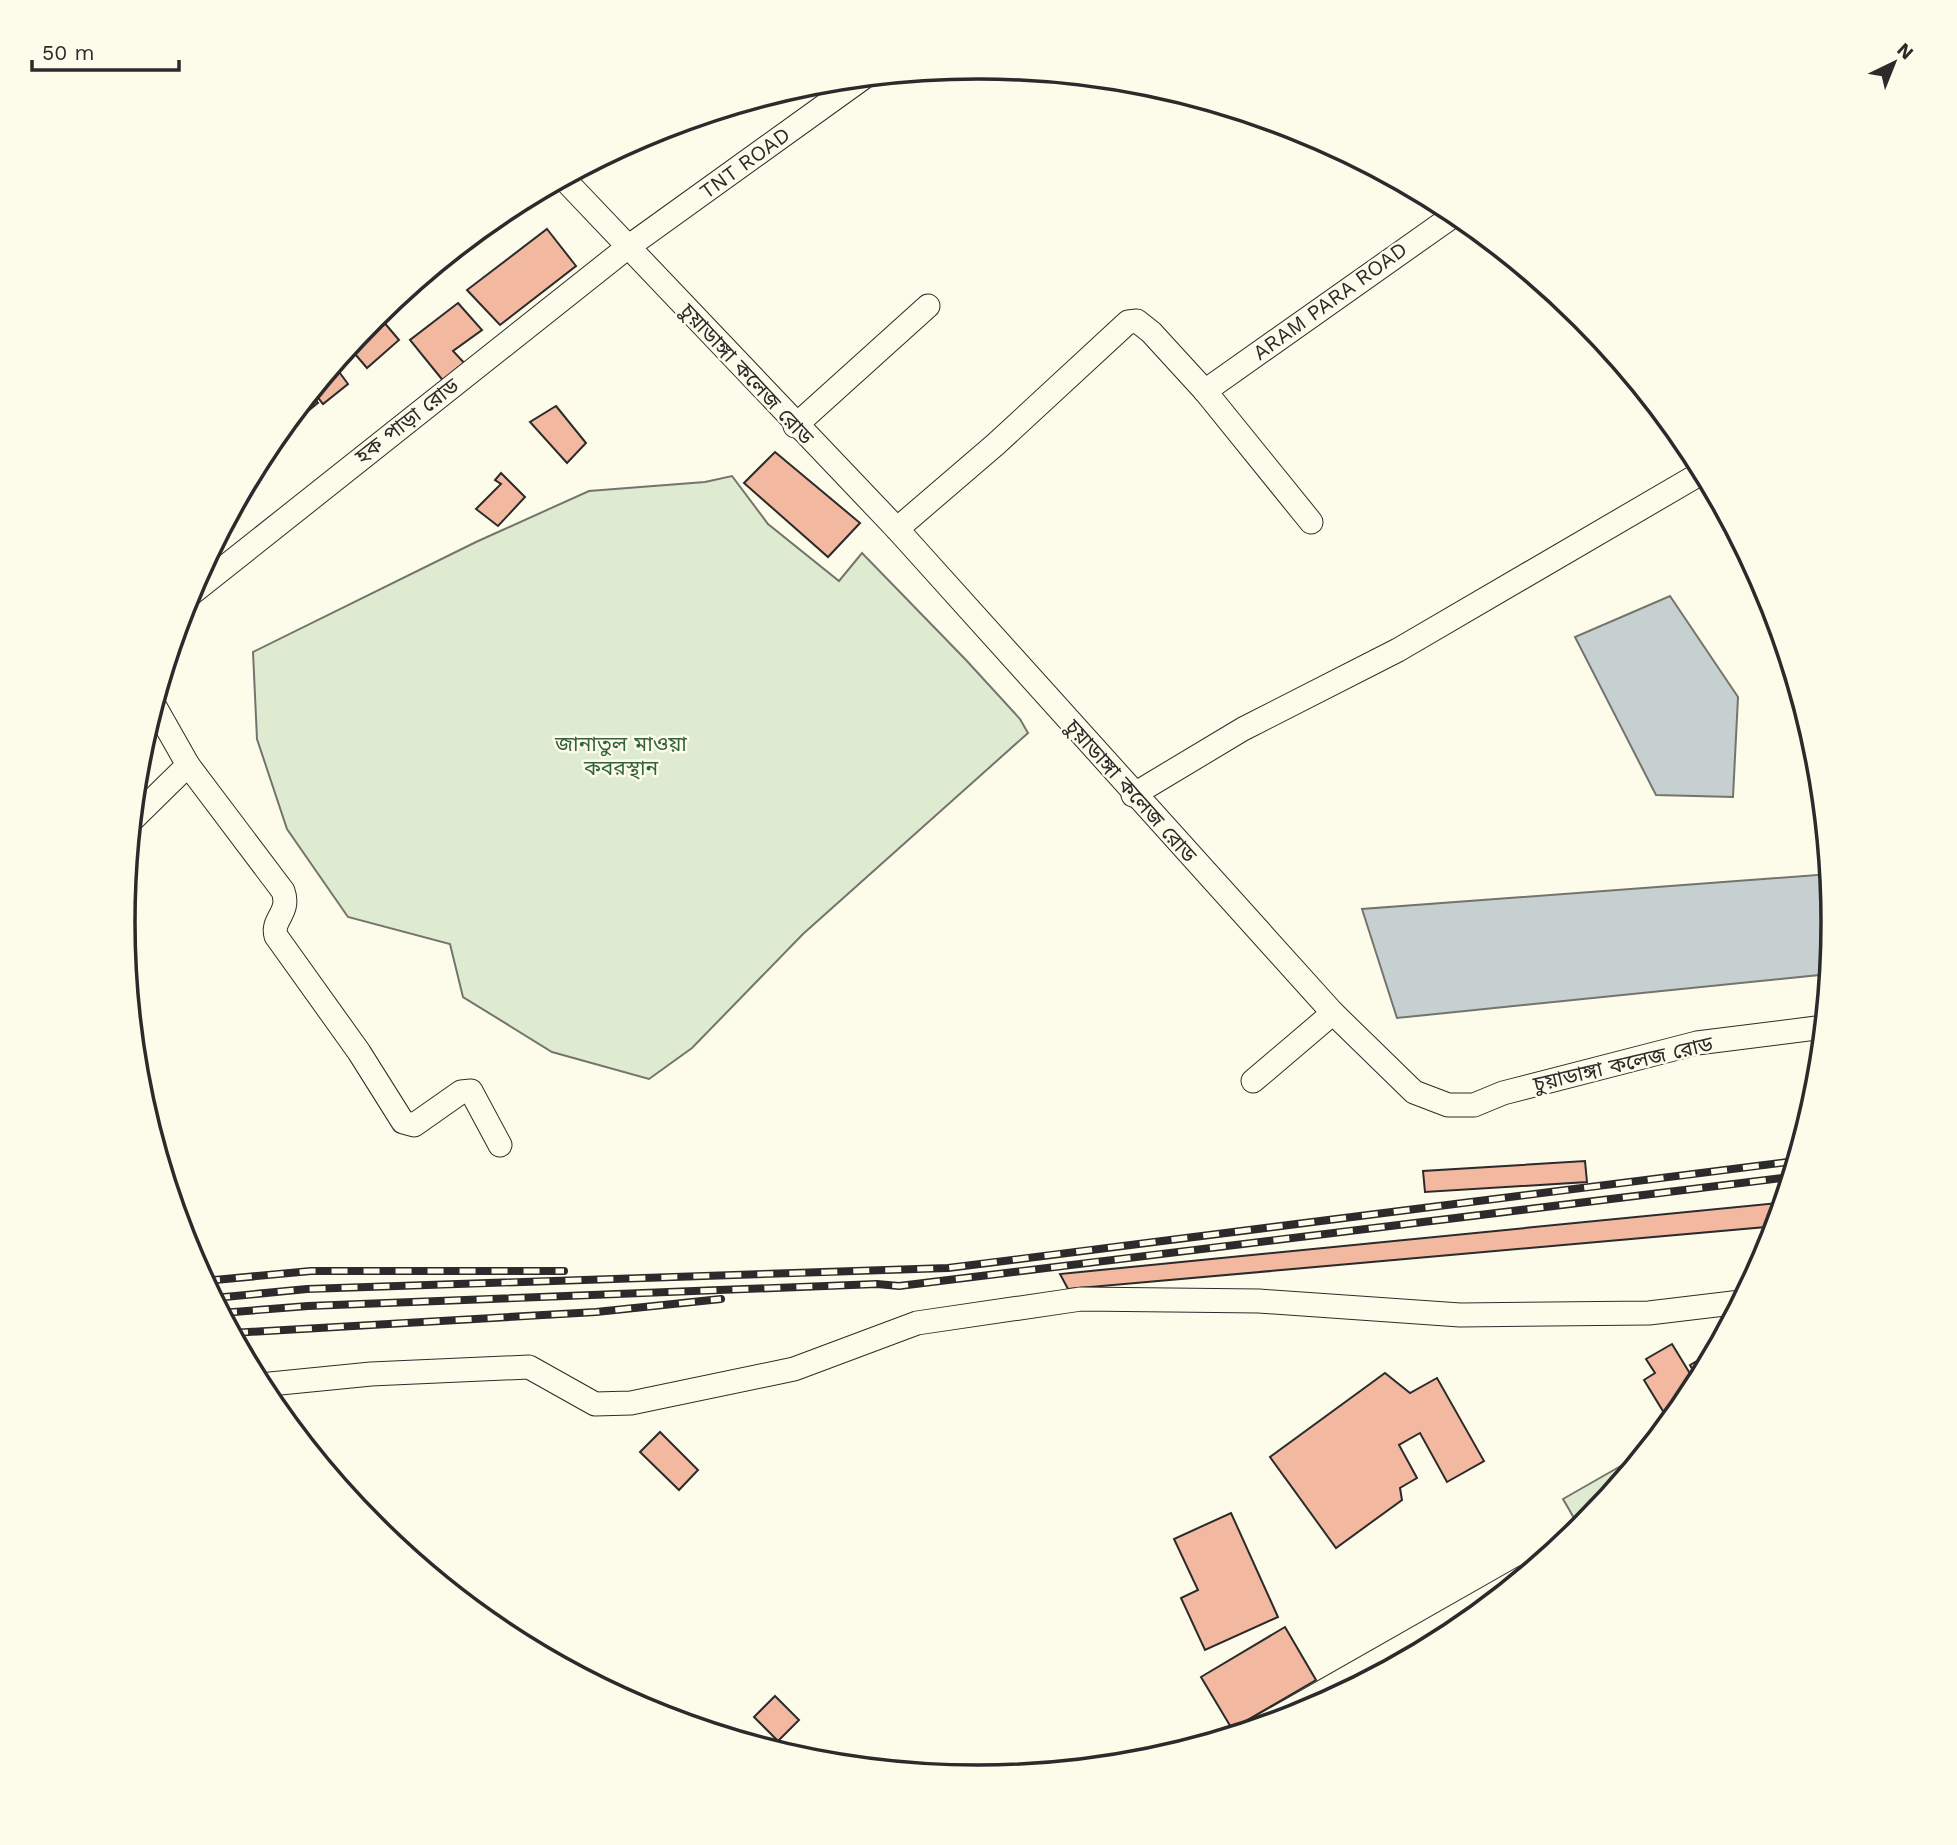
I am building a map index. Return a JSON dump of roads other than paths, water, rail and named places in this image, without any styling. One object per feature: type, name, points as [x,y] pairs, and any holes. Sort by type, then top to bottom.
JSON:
[{"type":"street","name":"TNT ROAD","points":[[628,247],[847,89]]},
{"type":"street","name":"চুয়াডাঙ্গা কলেজ রোড","points":[[570,185],[795,426],[897,530],[1133,795],[1333,1013],[1414,1092],[1448,1105],[1474,1105],[1503,1093],[1697,1043],[1815,1028]]},
{"type":"street","name":"ARAM PARA ROAD","points":[[1205,391],[1446,221]]},
{"type":"street","name":"হক পাড়া রোড","points":[[208,580],[628,247]]},
{"type":"street","points":[[795,426],[928,306]]},
{"type":"street","points":[[897,530],[996,444],[1128,322],[1137,321],[1144,325],[1205,391],[1311,522]]},
{"type":"street","points":[[1133,795],[1243,729],[1398,650],[1694,477]]},
{"type":"street","points":[[161,717],[188,765],[283,891],[285,906],[275,924],[276,936],[359,1052],[403,1122],[414,1125],[461,1092],[471,1091],[500,1145]]},
{"type":"street","points":[[142,810],[188,765]]},
{"type":"street","points":[[1253,1081],[1333,1013]]},
{"type":"street","points":[[273,1384],[371,1374],[529,1367],[595,1404],[631,1404],[794,1369],[917,1322],[1081,1299],[1259,1301],[1460,1315],[1649,1313],[1731,1303]]},
{"type":"street","points":[[1318,1694],[1469,1608]]},
{"type":"railway","points":[[223,1297],[307,1289],[948,1268],[1787,1162]]},
{"type":"railway","points":[[231,1312],[308,1306],[877,1284],[899,1286],[1782,1178]]},
{"type":"railway","points":[[215,1280],[311,1271],[564,1271]]},
{"type":"railway","points":[[242,1332],[596,1312],[721,1299]]},
{"type":"park label","name":"জানাতুল মাওয়া কবরস্থান","points":[[621,756]]}]
